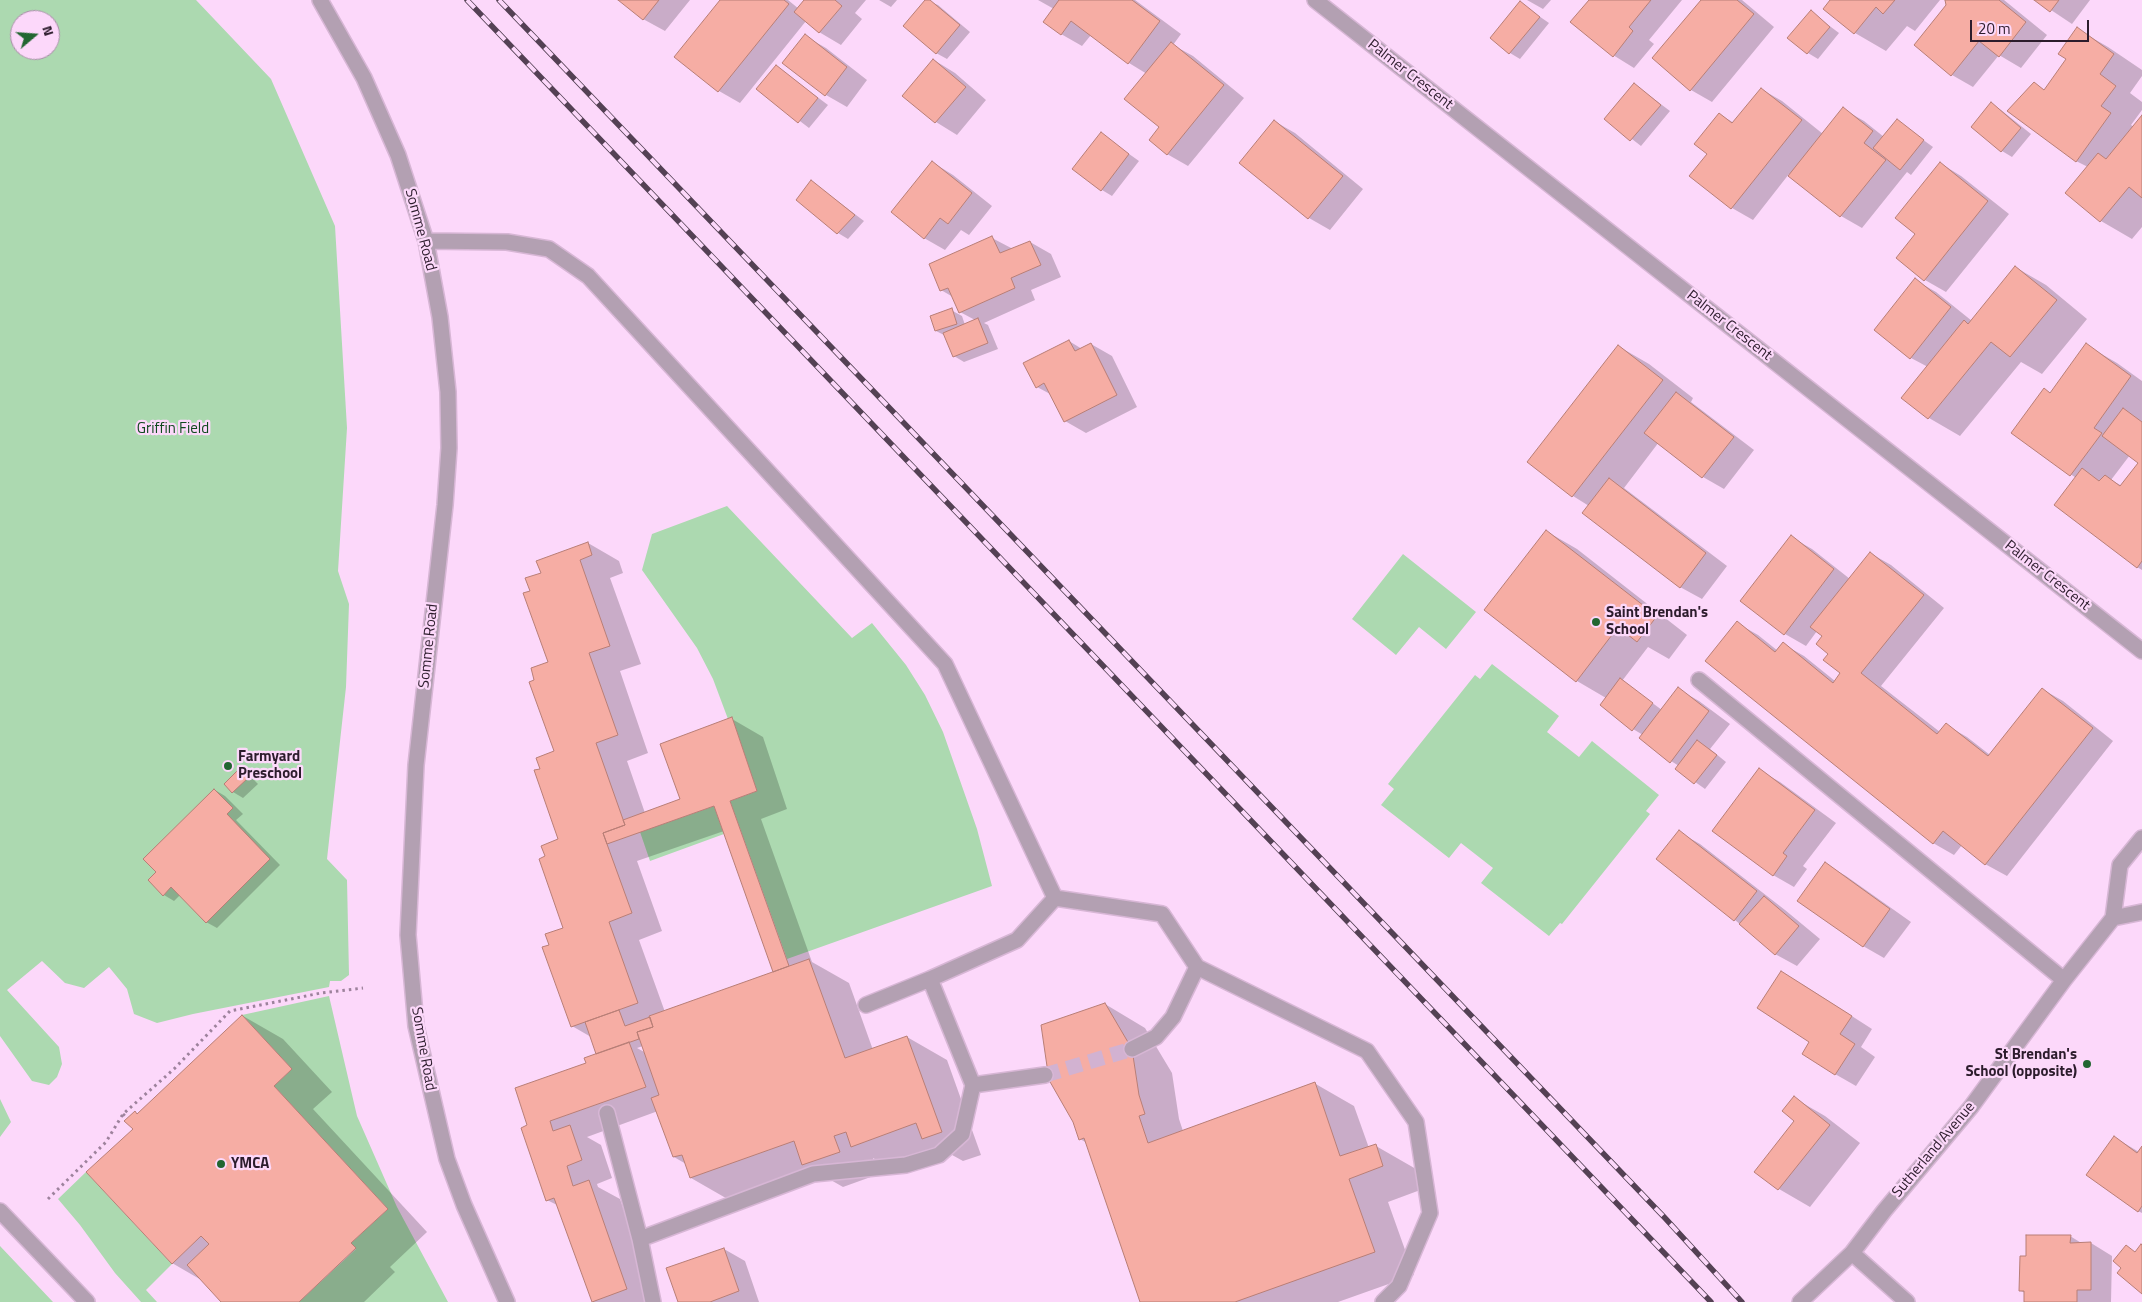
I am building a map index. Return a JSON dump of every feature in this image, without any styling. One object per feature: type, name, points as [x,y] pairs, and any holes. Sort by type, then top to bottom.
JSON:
[{"type":"street","name":"Somme Road","points":[[320,0],[364,78],[398,155],[426,241],[440,317],[448,392],[449,448],[445,505],[416,766],[408,935],[416,1026],[445,1151],[464,1205],[507,1302]]},
{"type":"street","name":"Palmer Crescent","points":[[1315,0],[2142,651]]},
{"type":"street","points":[[426,241],[507,242],[549,249],[588,276],[945,664],[1055,898]]},
{"type":"street","points":[[1699,680],[2064,980]]},
{"type":"street","points":[[2142,838],[2120,864],[2113,918],[2142,912]]},
{"type":"street","points":[[1055,898],[1162,914],[1197,967],[1367,1051],[1416,1122],[1430,1213],[1399,1286],[1383,1302]]},
{"type":"street","points":[[866,1005],[930,980],[1017,940],[1055,898]]},
{"type":"street","name":"Sutherland Avenue","points":[[1800,1302],[1852,1253],[1884,1211],[1971,1107],[2064,980],[2113,918]]},
{"type":"street","points":[[1132,1049],[1156,1037],[1173,1017],[1197,967]]},
{"type":"street","points":[[640,1239],[813,1174],[906,1164],[939,1155],[962,1134],[974,1085],[930,980]]},
{"type":"street","points":[[974,1085],[1045,1075]]},
{"type":"street","points":[[607,1113],[640,1239],[653,1302]]},
{"type":"street","points":[[0,1211],[87,1302]]},
{"type":"street","points":[[1852,1253],[1907,1302]]},
{"type":"path","points":[[48,1199],[106,1142],[123,1114],[174,1069],[230,1011],[321,993],[363,988]]},
{"type":"path","points":[[123,1114],[127,1118]]},
{"type":"green space","name":"Griffin Field","points":[[0,0],[196,0],[271,79],[335,226],[347,428],[338,571],[349,604],[346,687],[327,859],[347,880],[349,975],[341,981],[330,981],[329,987],[157,1023],[134,1014],[127,989],[109,967],[84,988],[65,983],[42,961],[7,990],[59,1047],[62,1064],[57,1077],[49,1085],[32,1081],[0,1036]]},
{"type":"green space","points":[[727,506],[852,638],[872,623],[906,665],[925,695],[943,732],[977,829],[992,886],[787,959],[730,801],[757,791],[732,718],[728,719],[713,679],[697,648],[642,570],[652,534]]},
{"type":"green space","points":[[1403,554],[1476,612],[1446,649],[1419,627],[1396,655],[1352,619]]},
{"type":"green space","points":[[1492,664],[1559,716],[1547,732],[1579,757],[1592,741],[1659,795],[1646,811],[1650,814],[1562,924],[1560,923],[1549,936],[1481,883],[1493,868],[1461,843],[1449,858],[1381,805],[1394,789],[1388,784],[1475,675],[1480,679]]},
{"type":"green space","points":[[714,806],[724,834],[650,861],[640,832]]},
{"type":"green space","points":[[329,996],[357,1116],[397,1207],[448,1302],[299,1302],[356,1249],[351,1243],[388,1209],[274,1086],[292,1069],[242,1015]]},
{"type":"green space","points":[[0,1099],[11,1122],[0,1137]]},
{"type":"green space","points":[[86,1172],[172,1264],[146,1290],[157,1302],[141,1302],[115,1273],[80,1225],[58,1199]]},
{"type":"green space","points":[[0,1246],[53,1302],[0,1302]]},
{"type":"building","points":[[618,0],[659,0],[643,20]]},
{"type":"building","points":[[720,0],[784,0],[789,4],[718,92],[674,57]]},
{"type":"building","points":[[804,0],[835,0],[842,6],[819,33],[794,12]]},
{"type":"building","points":[[925,0],[930,0],[960,25],[936,54],[903,26]]},
{"type":"building","points":[[1059,0],[1132,0],[1160,21],[1128,64],[1071,21],[1061,35],[1043,22]]},
{"type":"building","points":[[1589,0],[1651,0],[1629,27],[1633,31],[1613,57],[1570,22]]},
{"type":"building","points":[[1701,0],[1737,0],[1754,14],[1690,91],[1652,58]]},
{"type":"building","points":[[1830,0],[1895,0],[1883,14],[1876,7],[1854,34],[1823,9]]},
{"type":"building","points":[[1945,0],[1999,0],[2026,22],[1999,57],[1979,41],[1951,76],[1914,45],[1946,5]]},
{"type":"building","points":[[2034,0],[2059,0],[2050,12]]},
{"type":"building","points":[[1520,1],[1540,17],[1509,54],[1490,38]]},
{"type":"building","points":[[1811,10],[1830,27],[1807,54],[1787,38]]},
{"type":"building","points":[[2077,27],[2114,54],[2100,74],[2116,86],[2101,106],[2111,113],[2076,162],[2007,111],[2034,82],[2044,90],[2066,59],[2058,54]]},
{"type":"building","points":[[805,34],[847,67],[825,96],[782,63]]},
{"type":"building","points":[[1171,42],[1224,85],[1167,155],[1149,140],[1159,127],[1124,99]]},
{"type":"building","points":[[933,59],[966,87],[935,123],[902,96]]},
{"type":"building","points":[[776,65],[818,98],[798,123],[756,89]]},
{"type":"building","points":[[1634,83],[1661,105],[1630,141],[1604,119]]},
{"type":"building","points":[[1761,88],[1802,120],[1731,209],[1689,176],[1707,154],[1694,144],[1719,113],[1732,123]]},
{"type":"building","points":[[1991,102],[2021,128],[2001,152],[1971,127]]},
{"type":"building","points":[[1843,107],[1873,131],[1864,143],[1886,160],[1840,217],[1788,176]]},
{"type":"building","points":[[2142,115],[2142,198],[2129,187],[2100,222],[2065,193],[2098,153],[2106,159]]},
{"type":"building","points":[[1897,119],[1924,140],[1900,170],[1873,148]]},
{"type":"building","points":[[1274,120],[1343,176],[1308,219],[1239,163]]},
{"type":"building","points":[[1101,132],[1129,154],[1101,191],[1072,169]]},
{"type":"building","points":[[932,161],[972,193],[948,224],[940,218],[924,239],[891,212]]},
{"type":"building","points":[[1940,162],[1988,201],[1924,281],[1896,258],[1915,234],[1895,218]]},
{"type":"building","points":[[811,180],[855,215],[837,234],[796,200]]},
{"type":"building","points":[[992,236],[1000,253],[1030,241],[1041,265],[1011,278],[1015,288],[959,313],[948,288],[940,291],[929,264]]},
{"type":"building","points":[[2015,266],[2057,300],[2010,357],[1991,342],[1928,419],[1901,398],[1964,320],[1968,324]]},
{"type":"building","points":[[1915,278],[1951,307],[1910,359],[1874,330]]},
{"type":"building","points":[[952,308],[957,324],[935,331],[930,316]]},
{"type":"building","points":[[978,318],[988,343],[953,357],[943,333]]},
{"type":"building","points":[[1069,340],[1075,351],[1091,343],[1117,395],[1064,422],[1044,383],[1036,388],[1023,363]]},
{"type":"building","points":[[2086,343],[2131,376],[2094,428],[2102,433],[2070,476],[2011,433],[2044,388],[2050,393]]},
{"type":"building","points":[[1618,345],[1663,380],[1572,497],[1527,462]]},
{"type":"building","points":[[1676,392],[1734,437],[1702,478],[1644,433]]},
{"type":"building","points":[[2123,408],[2142,422],[2142,561],[2137,568],[2054,505],[2082,468],[2099,481],[2105,475],[2120,486],[2138,463],[2102,436]]},
{"type":"building","points":[[1609,478],[1706,553],[1680,588],[1582,513]]},
{"type":"building","points":[[1546,530],[1657,616],[1637,642],[1618,627],[1576,682],[1484,610]]},
{"type":"building","points":[[1791,535],[1834,569],[1784,635],[1740,601]]},
{"type":"building","points":[[588,542],[592,555],[580,560],[610,646],[589,653],[618,735],[596,743],[625,825],[603,833],[632,913],[609,922],[638,1003],[571,1027],[542,947],[549,945],[545,934],[563,928],[539,859],[545,856],[541,846],[558,839],[534,770],[540,769],[536,758],[554,751],[529,682],[534,680],[531,668],[548,662],[523,593],[530,591],[525,578],[541,573],[536,561]]},
{"type":"building","points":[[1870,552],[1924,595],[1861,673],[1937,734],[1946,723],[1988,756],[2042,688],[2093,728],[1985,865],[1943,831],[1933,844],[1705,661],[1737,621],[1775,652],[1783,642],[1833,683],[1840,673],[1823,660],[1828,654],[1816,644],[1822,636],[1810,627]]},
{"type":"building","points":[[1620,678],[1653,703],[1632,731],[1600,705]]},
{"type":"building","points":[[1678,687],[1709,711],[1670,763],[1639,738]]},
{"type":"building","points":[[732,717],[757,791],[730,801],[789,966],[773,972],[714,806],[607,844],[603,833],[625,825],[623,820],[680,799],[660,744]]},
{"type":"building","points":[[1697,740],[1717,755],[1694,784],[1675,769]]},
{"type":"building","points":[[240,768],[248,778],[232,793],[224,784]]},
{"type":"building","points":[[1759,768],[1815,810],[1783,853],[1787,856],[1773,876],[1712,831]]},
{"type":"building","points":[[214,789],[233,808],[227,814],[270,859],[206,923],[171,887],[163,896],[148,880],[156,872],[143,859]]},
{"type":"building","points":[[1679,830],[1757,891],[1734,921],[1656,859]]},
{"type":"building","points":[[1825,862],[1890,909],[1863,947],[1797,901]]},
{"type":"building","points":[[1764,896],[1799,926],[1775,955],[1739,924]]},
{"type":"building","points":[[809,959],[845,1058],[907,1036],[942,1132],[922,1139],[916,1123],[851,1147],[846,1132],[834,1136],[840,1152],[802,1165],[794,1141],[690,1178],[682,1155],[673,1157],[651,1098],[659,1095],[637,1032],[653,1027],[649,1016]]},
{"type":"building","points":[[1781,971],[1852,1016],[1840,1034],[1855,1044],[1835,1075],[1802,1054],[1809,1042],[1757,1008]]},
{"type":"building","points":[[1105,1003],[1132,1049],[1139,1095],[1145,1114],[1139,1116],[1148,1143],[1315,1082],[1340,1156],[1376,1144],[1383,1166],[1349,1179],[1375,1252],[1235,1302],[1140,1302],[1084,1138],[1079,1140],[1073,1122],[1049,1080],[1041,1025]]},
{"type":"building","points":[[619,1010],[625,1026],[650,1017],[653,1027],[637,1032],[639,1039],[596,1054],[585,1022]]},
{"type":"building","name":"YMCA","points":[[242,1015],[292,1069],[274,1086],[388,1209],[351,1243],[356,1248],[299,1302],[221,1302],[187,1265],[209,1244],[201,1236],[172,1264],[86,1172],[133,1129],[124,1121],[135,1111],[137,1114]]},
{"type":"building","points":[[629,1042],[646,1087],[550,1121],[553,1131],[570,1125],[582,1160],[567,1166],[573,1186],[589,1180],[627,1289],[592,1302],[554,1198],[546,1201],[521,1128],[527,1125],[515,1088],[586,1063],[584,1058]]},
{"type":"building","points":[[1794,1096],[1830,1125],[1778,1190],[1754,1172],[1794,1121],[1782,1111]]},
{"type":"building","points":[[2114,1136],[2137,1153],[2142,1146],[2142,1206],[2138,1212],[2086,1175]]},
{"type":"building","points":[[2026,1235],[2071,1235],[2070,1243],[2091,1242],[2091,1290],[2077,1290],[2077,1302],[2024,1302],[2024,1291],[2019,1291],[2020,1256],[2026,1256]]},
{"type":"building","points":[[2141,1244],[2142,1294],[2117,1273],[2121,1268],[2113,1261],[2126,1245],[2135,1252]]},
{"type":"building","points":[[724,1248],[739,1291],[710,1302],[678,1302],[666,1268]]},
{"type":"tunnel","points":[[1045,1075],[1132,1049]]},
{"type":"railway","points":[[467,0],[1711,1302]]},
{"type":"railway","points":[[499,0],[1665,1218],[1742,1302]]},
{"type":"place","name":"Saint Brendan's School","points":[[1596,622]]},
{"type":"place","name":"Farmyard Preschool","points":[[228,766]]},
{"type":"place","name":"St Brendan's School (opposite)","points":[[2087,1064]]},
{"type":"place","name":"YMCA","points":[[221,1164]]}]
